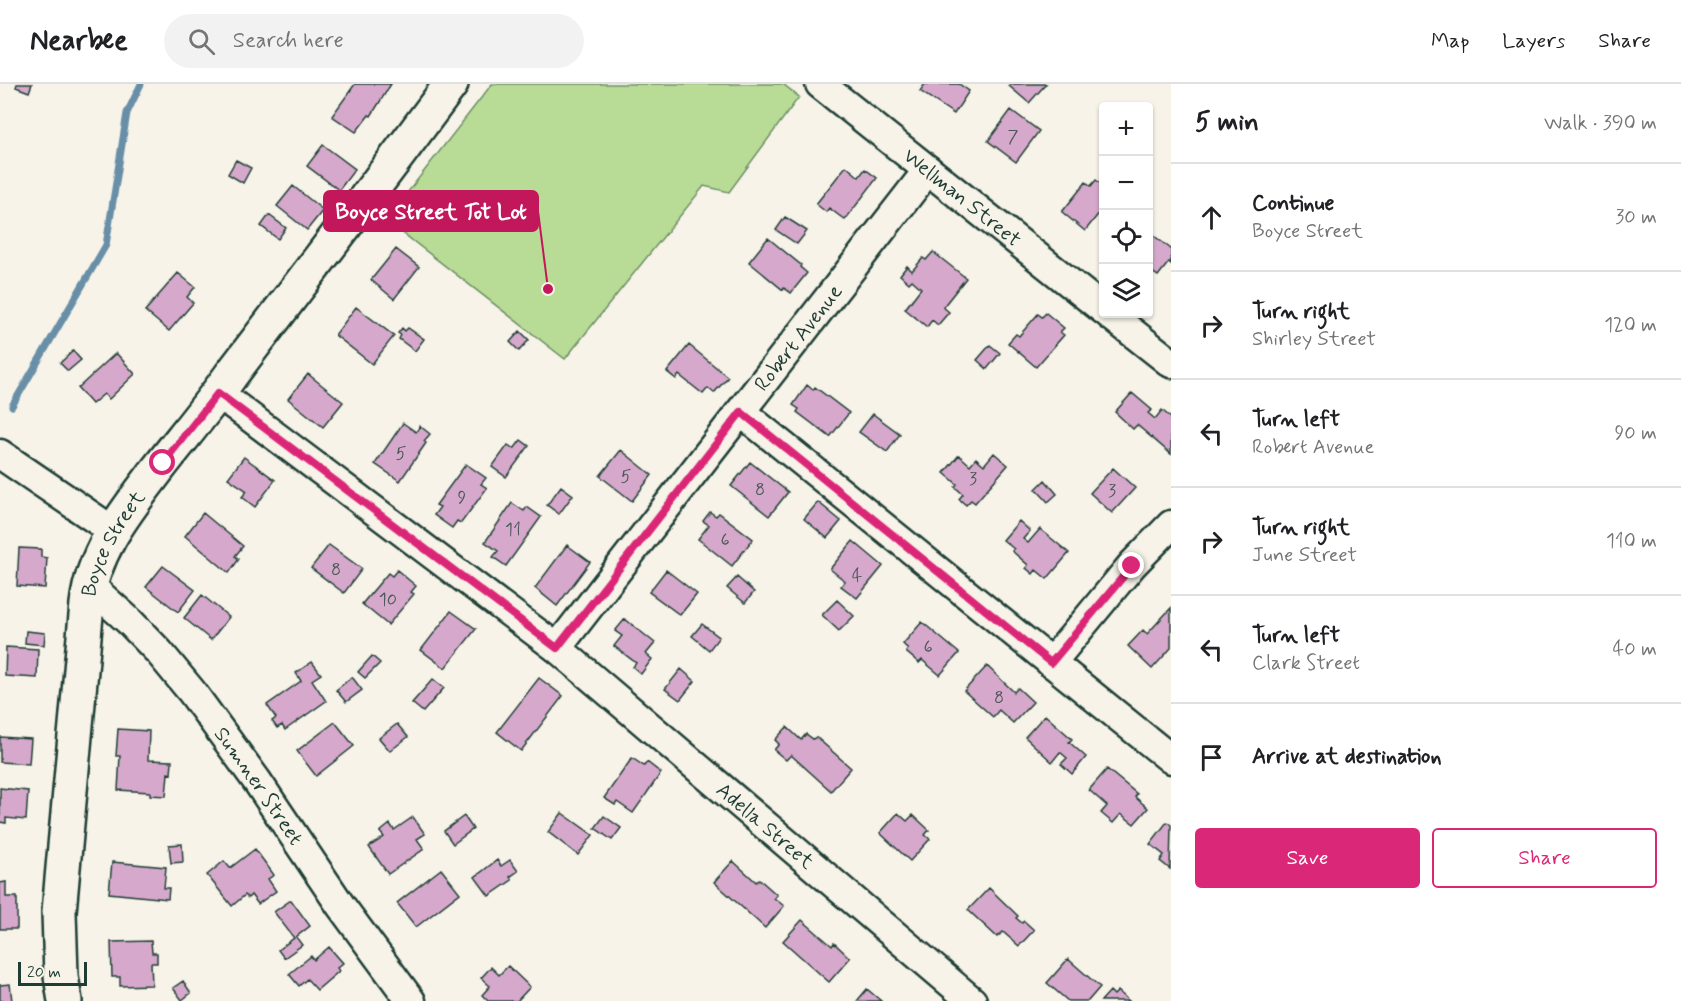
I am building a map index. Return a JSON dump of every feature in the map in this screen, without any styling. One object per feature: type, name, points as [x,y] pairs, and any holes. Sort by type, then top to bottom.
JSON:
[{"type":"street","name":"Boyce Street","points":[[65,1001],[61,976],[59,912],[89,585],[95,567],[113,531],[136,498],[451,84]]},
{"type":"street","name":"Wellman Street","points":[[820,84],[1099,305]]},
{"type":"street","name":"Robert Avenue","points":[[557,648],[928,170]]},
{"type":"street","points":[[1113,318],[1171,363]]},
{"type":"street","name":"Adella Street","points":[[218,393],[557,648],[972,1001]]},
{"type":"street","points":[[741,412],[1171,759]]},
{"type":"street","points":[[0,454],[113,531]]},
{"type":"street","points":[[1051,663],[1132,566],[1171,525]]},
{"type":"street","name":"Sumner Street","points":[[89,585],[159,652],[192,692],[257,781],[341,906],[411,1001]]},
{"type":"green space","points":[[492,84],[783,84],[799,97],[729,192],[704,186],[565,359],[386,220]]},
{"type":"building","points":[[17,84],[32,84],[29,92],[16,87]]},
{"type":"building","points":[[355,84],[391,84],[371,116],[369,115],[356,132],[332,116]]},
{"type":"building","points":[[925,84],[959,84],[969,91],[954,114],[920,91]]},
{"type":"building","points":[[1011,84],[1046,84],[1029,103],[1009,86]]},
{"type":"building","points":[[1011,110],[1039,131],[1016,162],[988,141]]},
{"type":"building","points":[[323,145],[355,169],[339,190],[307,166]]},
{"type":"building","points":[[236,160],[251,168],[243,183],[228,174]]},
{"type":"building","points":[[846,166],[859,177],[865,169],[877,178],[845,220],[829,208],[826,212],[816,204]]},
{"type":"building","points":[[1096,180],[1099,182],[1099,213],[1085,231],[1062,212],[1086,182],[1091,186]]},
{"type":"building","points":[[293,186],[323,210],[307,230],[277,206]]},
{"type":"building","points":[[269,215],[286,228],[278,239],[261,226]]},
{"type":"building","points":[[785,217],[807,231],[797,244],[776,230]]},
{"type":"building","points":[[1153,235],[1171,249],[1171,264],[1169,262],[1158,276],[1153,272]]},
{"type":"building","points":[[768,238],[801,265],[800,267],[807,273],[791,293],[784,288],[783,290],[749,262]]},
{"type":"building","points":[[396,249],[419,267],[394,299],[371,280]]},
{"type":"building","points":[[933,252],[966,278],[943,307],[949,312],[938,325],[932,320],[927,327],[905,309],[921,288],[912,280],[909,283],[900,275],[907,266],[912,271],[923,258],[926,260]]},
{"type":"building","points":[[178,273],[195,287],[187,297],[193,303],[169,331],[145,311]]},
{"type":"building","points":[[356,307],[394,336],[372,364],[335,335]]},
{"type":"building","points":[[1046,313],[1064,328],[1060,332],[1064,335],[1036,367],[1008,343],[1016,334],[1019,336],[1038,314],[1042,317]]},
{"type":"building","points":[[402,328],[405,331],[408,328],[424,339],[415,351],[399,339],[401,335],[398,333]]},
{"type":"building","points":[[520,331],[529,340],[519,351],[510,342]]},
{"type":"building","points":[[689,345],[728,377],[714,393],[708,388],[703,394],[679,375],[676,379],[667,372]]},
{"type":"building","points":[[990,345],[1000,353],[987,369],[977,360]]},
{"type":"building","points":[[73,351],[81,360],[68,371],[60,363]]},
{"type":"building","points":[[116,353],[135,374],[109,399],[104,394],[92,404],[78,388]]},
{"type":"building","points":[[308,374],[343,402],[323,427],[288,399]]},
{"type":"building","points":[[807,385],[813,390],[815,387],[849,413],[830,437],[797,412],[799,409],[793,405]]},
{"type":"building","points":[[1132,393],[1152,410],[1148,413],[1155,419],[1162,410],[1171,418],[1171,454],[1137,425],[1133,429],[1115,412]]},
{"type":"building","points":[[873,414],[900,434],[887,452],[859,432]]},
{"type":"building","points":[[403,423],[416,432],[420,426],[430,434],[400,481],[375,464]]},
{"type":"building","points":[[521,440],[529,446],[506,477],[492,467],[508,445],[514,449]]},
{"type":"building","points":[[621,450],[652,475],[632,501],[600,476]]},
{"type":"building","points":[[994,453],[1008,465],[975,503],[971,500],[966,505],[959,499],[963,494],[955,487],[957,484],[944,473],[959,455],[970,465],[976,458],[984,465]]},
{"type":"building","points":[[244,457],[275,480],[255,507],[242,497],[247,491],[228,478]]},
{"type":"building","points":[[750,462],[788,492],[769,516],[731,486]]},
{"type":"building","points":[[466,464],[486,478],[481,484],[487,488],[461,523],[457,521],[452,528],[434,515],[440,507],[436,505]]},
{"type":"building","points":[[1113,468],[1135,488],[1112,513],[1090,493]]},
{"type":"building","points":[[1045,480],[1057,494],[1048,502],[1036,489]]},
{"type":"building","points":[[561,486],[573,495],[559,514],[547,505]]},
{"type":"building","points":[[818,502],[841,521],[827,538],[804,519]]},
{"type":"building","points":[[512,503],[524,511],[527,507],[541,517],[506,566],[493,557],[498,551],[485,542]]},
{"type":"building","points":[[710,512],[716,516],[719,513],[753,539],[732,566],[698,539],[709,525],[703,521]]},
{"type":"building","points":[[203,513],[243,546],[235,556],[239,559],[229,573],[185,536]]},
{"type":"building","points":[[1019,521],[1030,531],[1023,539],[1028,543],[1040,529],[1069,553],[1047,579],[1036,570],[1033,574],[1026,568],[1028,565],[1003,540]]},
{"type":"building","points":[[853,541],[883,566],[857,598],[841,586],[845,581],[830,569]]},
{"type":"building","points":[[329,545],[362,569],[344,593],[311,568]]},
{"type":"building","points":[[567,545],[590,562],[557,606],[535,588]]},
{"type":"building","points":[[19,548],[41,549],[41,557],[47,558],[45,588],[17,586]]},
{"type":"building","points":[[163,566],[195,590],[178,612],[146,587]]},
{"type":"building","points":[[397,570],[416,586],[411,592],[414,594],[388,625],[362,604],[388,573],[392,576]]},
{"type":"building","points":[[666,570],[697,594],[680,615],[649,592]]},
{"type":"building","points":[[737,577],[754,592],[745,603],[727,588]]},
{"type":"building","points":[[202,595],[229,617],[211,640],[184,618]]},
{"type":"building","points":[[837,600],[854,616],[839,631],[822,615]]},
{"type":"building","points":[[1171,608],[1171,648],[1152,669],[1128,646],[1143,630],[1147,634]]},
{"type":"building","points":[[451,611],[476,629],[445,668],[421,650]]},
{"type":"building","points":[[625,619],[655,643],[646,654],[652,659],[641,674],[633,667],[636,663],[614,646],[622,636],[615,631]]},
{"type":"building","points":[[922,622],[959,653],[940,675],[922,660],[919,663],[906,652],[908,649],[903,644]]},
{"type":"building","points":[[702,624],[719,637],[709,650],[692,636]]},
{"type":"building","points":[[26,631],[45,633],[44,645],[25,643]]},
{"type":"building","points":[[6,647],[38,649],[37,678],[5,676]]},
{"type":"building","points":[[372,656],[380,663],[365,678],[358,672]]},
{"type":"building","points":[[312,662],[321,674],[312,680],[326,701],[285,730],[282,725],[277,728],[272,721],[276,718],[267,705],[301,681],[296,673]]},
{"type":"building","points":[[987,666],[1014,692],[1018,688],[1033,702],[1013,723],[999,710],[993,717],[964,691]]},
{"type":"building","points":[[681,669],[695,681],[680,700],[665,689]]},
{"type":"building","points":[[352,677],[362,690],[346,702],[336,690]]},
{"type":"building","points":[[539,678],[563,696],[521,751],[497,732]]},
{"type":"building","points":[[433,679],[444,688],[423,712],[412,703]]},
{"type":"building","points":[[1045,715],[1072,739],[1069,742],[1086,757],[1072,774],[1061,764],[1067,758],[1060,752],[1052,762],[1025,737]]},
{"type":"building","points":[[335,722],[354,746],[316,776],[297,751]]},
{"type":"building","points":[[397,724],[408,737],[390,751],[379,738]]},
{"type":"building","points":[[787,727],[801,740],[806,734],[813,739],[816,737],[851,768],[831,791],[791,755],[786,760],[774,750],[779,744],[775,740]]},
{"type":"building","points":[[118,729],[149,731],[148,760],[172,761],[171,774],[168,773],[166,796],[150,795],[150,792],[118,790],[120,756],[116,756]]},
{"type":"building","points":[[0,737],[31,739],[29,764],[0,762]]},
{"type":"building","points":[[632,758],[644,766],[647,762],[661,773],[633,813],[617,802],[615,805],[604,798]]},
{"type":"building","points":[[1107,769],[1137,794],[1135,797],[1148,808],[1134,824],[1121,814],[1113,823],[1101,813],[1107,806],[1089,790]]},
{"type":"building","points":[[0,788],[28,791],[26,820],[6,818],[6,823],[0,822]]},
{"type":"building","points":[[562,813],[593,835],[578,855],[548,832]]},
{"type":"building","points":[[898,813],[907,821],[913,815],[929,830],[925,835],[930,839],[910,861],[880,833]]},
{"type":"building","points":[[464,816],[473,829],[453,844],[444,831]]},
{"type":"building","points":[[604,816],[621,828],[612,840],[595,828]]},
{"type":"building","points":[[413,817],[425,834],[417,839],[424,849],[388,874],[369,847],[384,837],[380,832],[390,824],[394,830]]},
{"type":"building","points":[[1167,822],[1171,825],[1170,869],[1160,861],[1164,855],[1150,844]]},
{"type":"building","points":[[182,844],[183,862],[171,863],[169,845]]},
{"type":"building","points":[[255,849],[274,875],[268,879],[276,891],[258,904],[251,895],[248,898],[245,895],[232,906],[207,875],[224,861],[230,868]]},
{"type":"building","points":[[497,860],[501,866],[510,860],[518,871],[510,877],[512,880],[489,896],[475,877]]},
{"type":"building","points":[[733,861],[756,882],[759,879],[777,895],[774,898],[784,906],[765,928],[714,882]]},
{"type":"building","points":[[112,862],[166,867],[164,888],[169,888],[168,899],[109,893]]},
{"type":"building","points":[[441,869],[460,893],[416,927],[397,903]]},
{"type":"building","points":[[6,882],[6,897],[17,897],[17,929],[0,929],[0,883]]},
{"type":"building","points":[[989,888],[1018,916],[1016,918],[1022,923],[1024,921],[1034,930],[1019,946],[1003,932],[997,937],[968,910]]},
{"type":"building","points":[[291,900],[310,926],[296,937],[302,945],[284,958],[278,950],[294,938],[274,912]]},
{"type":"building","points":[[802,920],[832,946],[834,943],[850,958],[829,982],[783,941]]},
{"type":"building","points":[[151,941],[152,953],[157,953],[157,963],[151,963],[152,985],[120,986],[120,977],[112,977],[111,942]]},
{"type":"building","points":[[329,947],[343,963],[337,968],[339,971],[317,990],[307,979],[299,986],[289,974],[311,956],[314,960]]},
{"type":"building","points":[[1068,959],[1100,987],[1088,1001],[1068,1001],[1047,983]]},
{"type":"building","points":[[508,966],[530,987],[517,1001],[488,1001],[482,995],[490,986],[481,978],[491,967],[499,975]]},
{"type":"building","points":[[183,981],[191,993],[182,1000],[173,988]]},
{"type":"building","points":[[10,984],[12,1001],[0,1001],[0,985]]},
{"type":"building","points":[[867,989],[881,1001],[857,1001]]},
{"type":"building","points":[[1110,991],[1114,995],[1118,991],[1129,1001],[1101,1001]]},
{"type":"waterway","points":[[12,406],[106,245],[127,113],[141,84]]},
{"type":"place","name":"Boyce Street Tot Lot","points":[[548,289]]},
{"type":"route","points":[[163,463],[218,393],[557,648],[741,412],[1051,663],[1132,566]]}]
